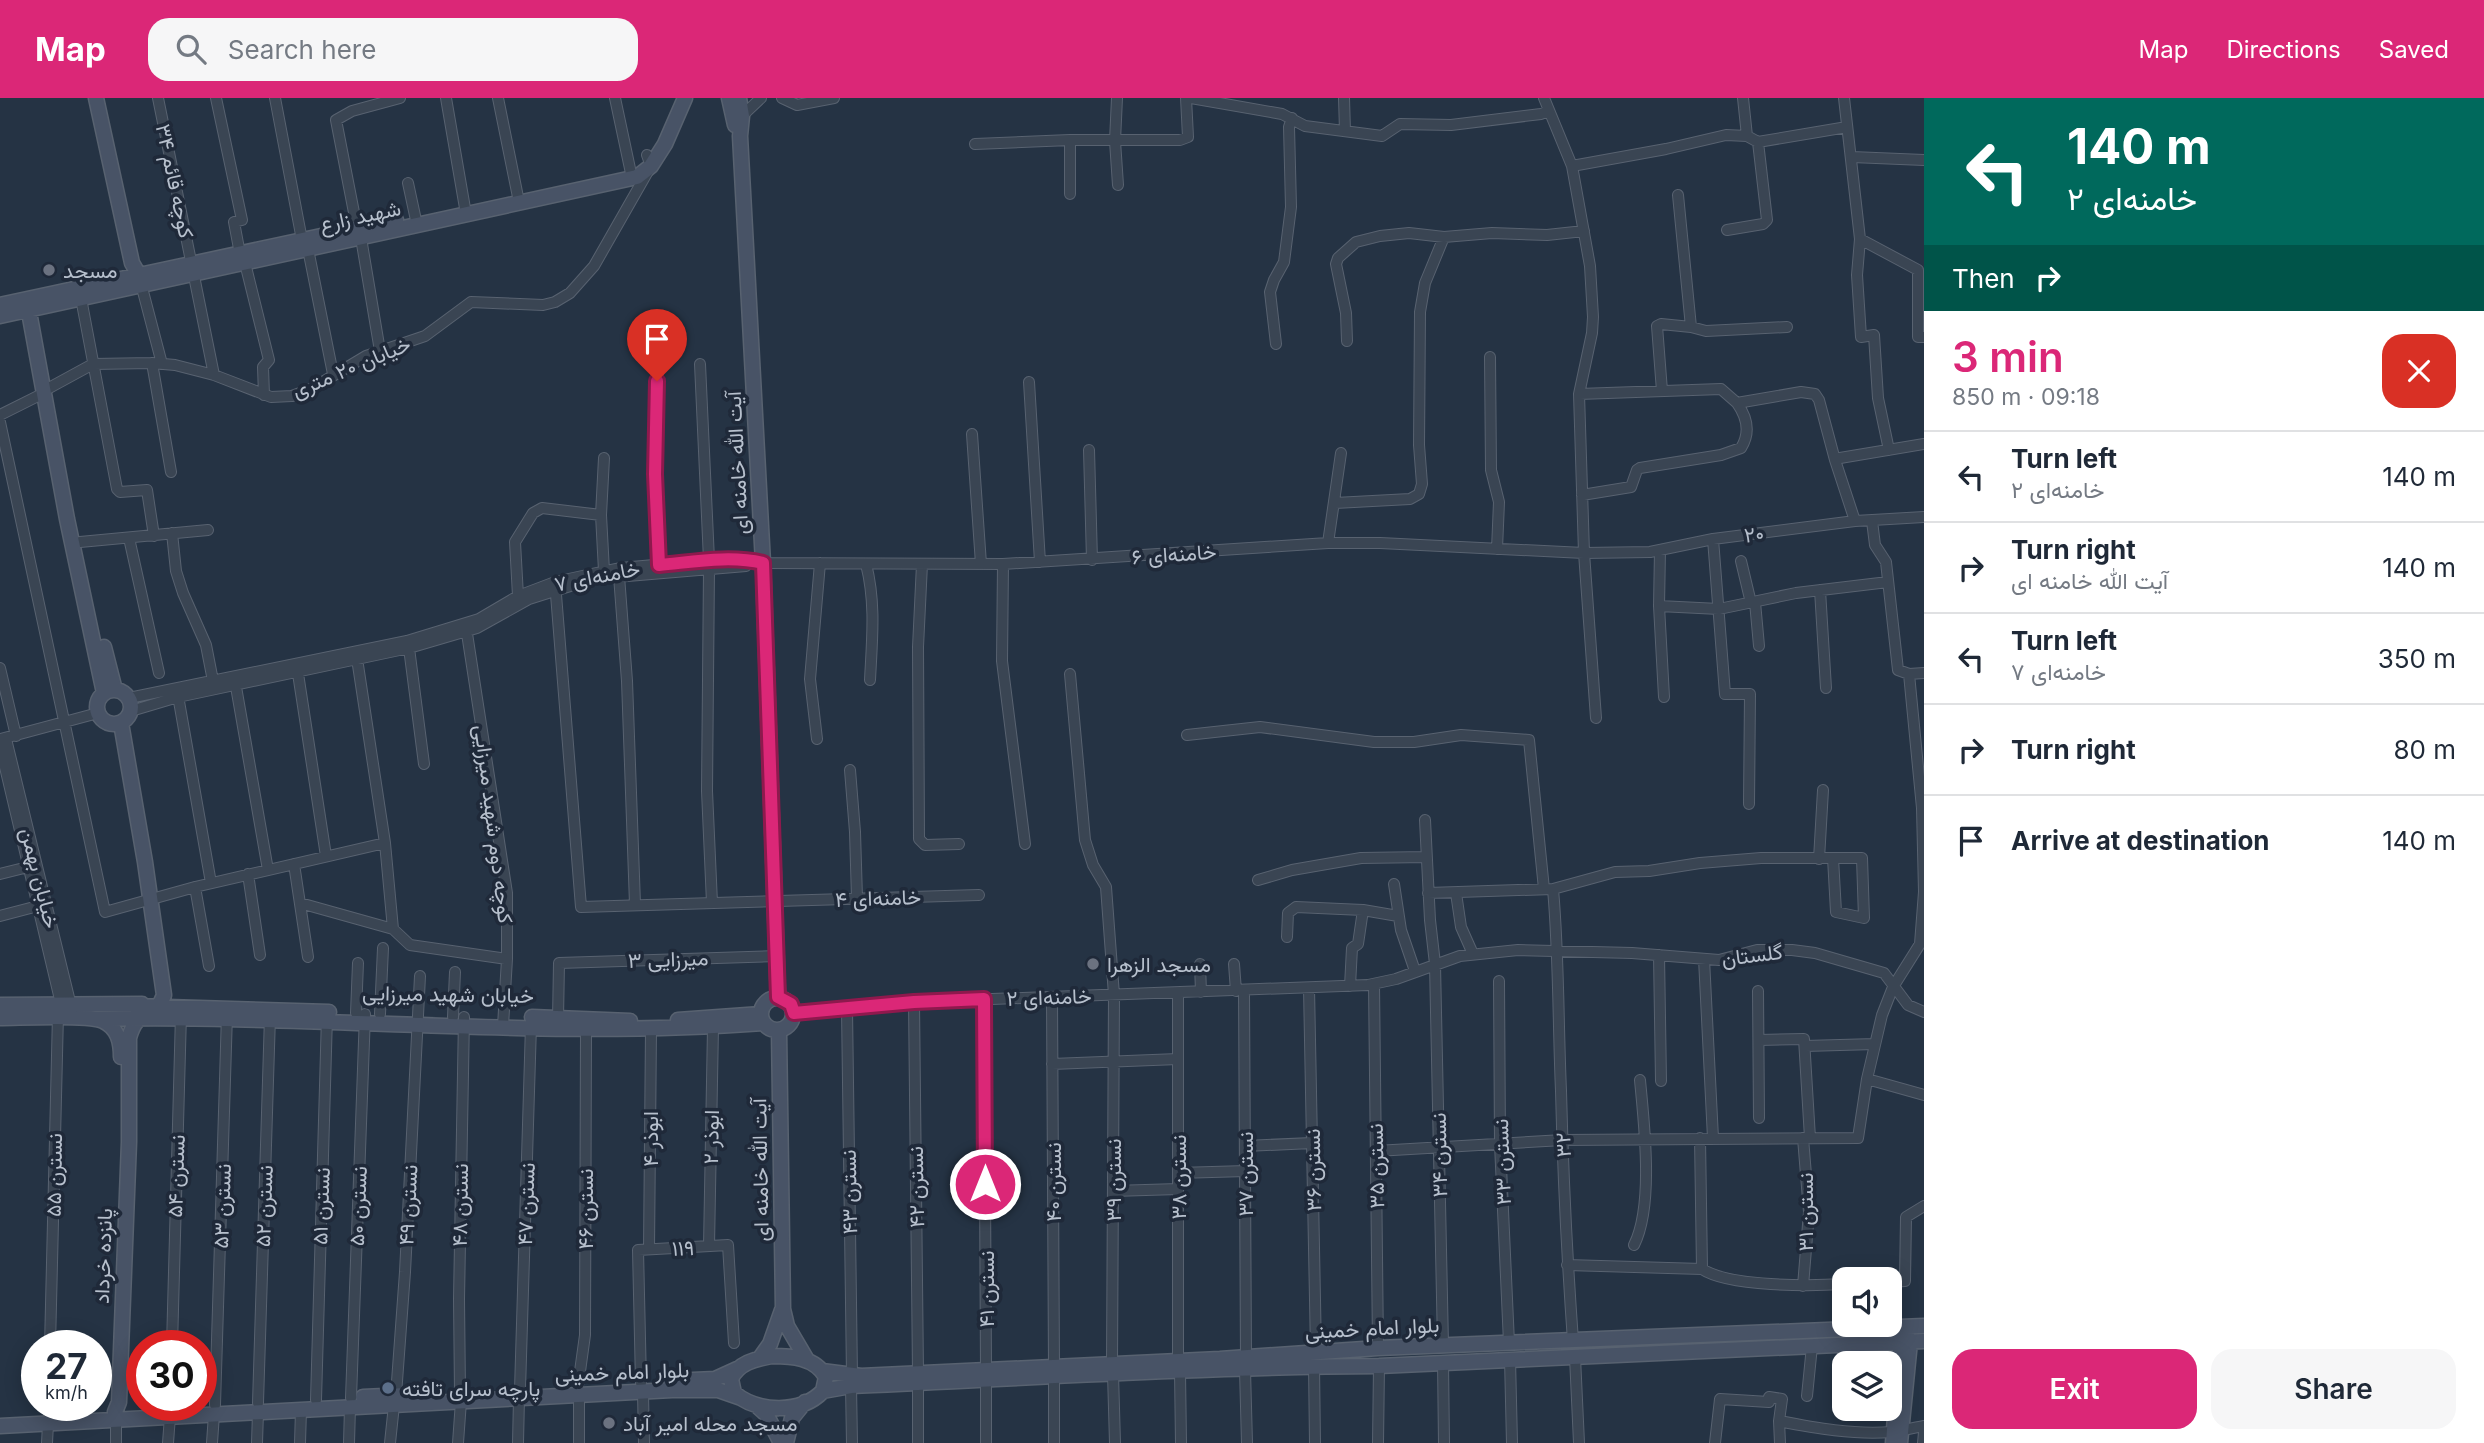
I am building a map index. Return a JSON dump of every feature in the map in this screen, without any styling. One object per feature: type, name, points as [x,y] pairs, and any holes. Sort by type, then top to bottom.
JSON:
[{"type":"street","points":[[96,98],[132,263],[141,281]]},
{"type":"street","points":[[104,98],[140,260],[171,472]]},
{"type":"street","name":"کوچه قائم ۳۴","points":[[158,98],[214,375]]},
{"type":"street","points":[[216,98],[242,220],[234,222],[269,360],[263,367],[264,395]]},
{"type":"street","points":[[275,98],[333,374]]},
{"type":"street","points":[[380,351],[336,120],[352,111],[400,98]]},
{"type":"street","points":[[446,98],[465,210]]},
{"type":"street","points":[[498,98],[519,198]]},
{"type":"street","points":[[615,98],[631,174]]},
{"type":"street","name":"آیت الله خامنه ای","points":[[729,98],[733,121],[740,136]]},
{"type":"street","name":"آیت الله خامنه ای","points":[[740,98],[763,563],[778,997]]},
{"type":"street","points":[[742,116],[761,98]]},
{"type":"street","points":[[782,98],[797,105],[834,98]]},
{"type":"street","points":[[1117,98],[1115,141],[1118,185]]},
{"type":"street","points":[[975,144],[1070,139],[1180,140],[1188,137],[1189,98],[1282,114],[1305,126],[1381,136],[1400,124],[1451,125],[1548,111]]},
{"type":"street","points":[[1344,98],[1345,131]]},
{"type":"street","points":[[1544,98],[1572,166],[1590,266],[1593,317],[1579,394],[1584,553],[1596,718]]},
{"type":"street","points":[[1743,98],[1747,136]]},
{"type":"street","points":[[1844,98],[1860,239],[1857,275],[1861,337],[1874,335],[1878,398],[1889,450]]},
{"type":"street","name":"شهید زارع","points":[[0,316],[31,304],[631,174],[665,144],[677,103]]},
{"type":"street","points":[[1276,344],[1270,292],[1284,262],[1291,207],[1289,127],[1292,118]]},
{"type":"street","points":[[1572,166],[1726,135],[1747,136],[1758,142],[1847,128]]},
{"type":"street","points":[[1070,139],[1070,194]]},
{"type":"street","points":[[1727,230],[1763,224],[1767,220],[1758,142]]},
{"type":"street","points":[[1852,157],[1924,160]]},
{"type":"street","name":"خیابان ۲۰ متری","points":[[0,415],[93,364],[175,365],[214,375],[271,397],[292,396],[366,356],[425,335],[471,302],[543,305],[555,303],[570,293],[594,266],[649,160]]},
{"type":"street","points":[[408,183],[416,220]]},
{"type":"street","points":[[1678,195],[1691,327]]},
{"type":"street","points":[[1347,341],[1346,313],[1336,264],[1338,258],[1356,242],[1409,233],[1444,237],[1492,233],[1547,235],[1584,231]]},
{"type":"street","points":[[1335,503],[1410,499],[1419,494],[1423,484],[1419,445],[1420,312],[1425,283],[1444,237]]},
{"type":"street","points":[[1860,239],[1918,270],[1919,337],[1924,337]]},
{"type":"street","points":[[80,294],[117,489],[120,492],[147,490],[154,536]]},
{"type":"street","points":[[31,304],[46,390],[110,691]]},
{"type":"street","name":"شهید زارع","points":[[0,305],[31,304]]},
{"type":"street","points":[[1662,391],[1657,326],[1661,324],[1691,327],[1706,331],[1787,327]]},
{"type":"street","points":[[659,328],[655,474],[659,565]]},
{"type":"street","points":[[1490,357],[1491,470],[1499,502],[1497,549]]},
{"type":"street","points":[[700,365],[709,565],[707,791],[712,903]]},
{"type":"street","points":[[1029,382],[1040,562]]},
{"type":"street","points":[[1579,394],[1721,389],[1737,402],[1748,431],[1741,447],[1721,455],[1640,468],[1631,487],[1582,495]]},
{"type":"street","points":[[46,390],[110,691]]},
{"type":"street","points":[[1737,402],[1801,392],[1815,394],[1855,521]]},
{"type":"street","points":[[0,422],[105,912],[211,883],[385,843]]},
{"type":"street","points":[[972,434],[981,564]]},
{"type":"street","points":[[1840,458],[1924,444]]},
{"type":"street","points":[[1089,450],[1092,559]]},
{"type":"street","points":[[1328,543],[1341,453]]},
{"type":"street","points":[[604,458],[601,514],[604,571]]},
{"type":"street","points":[[519,599],[515,542],[533,513],[542,508],[601,514]]},
{"type":"street","name":"۲۰","points":[[1584,553],[1660,550],[1713,539],[1855,521],[1924,517]]},
{"type":"street","points":[[1872,521],[1875,545],[1886,562],[1898,670],[1909,674],[1924,673]]},
{"type":"street","points":[[80,542],[208,530]]},
{"type":"street","points":[[172,534],[176,570],[206,645],[213,681]]},
{"type":"street","points":[[129,538],[159,673]]},
{"type":"street","points":[[1713,539],[1725,694],[1750,694],[1749,804]]},
{"type":"street","name":"خامنه‌ای ۶","points":[[763,563],[1003,564],[1328,543],[1584,553]]},
{"type":"street","points":[[1660,550],[1659,606],[1664,697]]},
{"type":"street","points":[[1741,561],[1753,603],[1759,646]]},
{"type":"street","name":"خامنه‌ای ۷","points":[[130,704],[356,656],[410,648],[498,617],[519,599],[604,571],[659,565],[763,563]]},
{"type":"street","points":[[817,739],[810,679],[820,564]]},
{"type":"street","points":[[866,564],[873,607],[870,680]]},
{"type":"street","points":[[922,564],[918,647],[919,839],[925,845],[959,844]]},
{"type":"street","points":[[1003,564],[1002,661],[1025,844]]},
{"type":"street","name":"خامنه‌ای ۷","points":[[556,586],[709,565]]},
{"type":"street","points":[[619,576],[627,681],[635,904]]},
{"type":"street","points":[[1659,606],[1719,609],[1819,590],[1888,582]]},
{"type":"street","name":"خامنه‌ای ۴","points":[[556,586],[581,907],[979,895]]},
{"type":"street","points":[[1819,590],[1826,688]]},
{"type":"street","name":"خامنه‌ای ۷","points":[[356,656],[466,627]]},
{"type":"street","name":"کوچه دوم شهید میرزایی","points":[[466,627],[507,893],[503,1022]]},
{"type":"street","points":[[410,648],[424,764]]},
{"type":"street","points":[[356,656],[385,843],[393,929]]},
{"type":"street","points":[[0,668],[5,740],[98,713]]},
{"type":"street","points":[[297,668],[326,856]]},
{"type":"street","name":"نسترن ۳۹","points":[[1070,674],[1085,840],[1093,865],[1106,887],[1114,995],[1112,1369],[1115,1443]]},
{"type":"street","points":[[1376,1151],[1563,1140],[1858,1138],[1867,1079],[1882,1015],[1893,988],[1922,944],[1923,817],[1909,674]]},
{"type":"street","name":"خامنه‌ای ۷","points":[[177,693],[213,681],[235,681]]},
{"type":"street","points":[[235,681],[268,870]]},
{"type":"street","points":[[110,691],[123,692],[130,704],[127,718],[117,723],[104,720],[98,713],[97,704],[110,691]]},
{"type":"street","points":[[177,693],[211,883]]},
{"type":"street","points":[[117,723],[130,810],[164,986],[160,1006]]},
{"type":"street","name":"۳۲","points":[[1187,735],[1260,727],[1374,742],[1414,742],[1461,735],[1530,740],[1558,950],[1567,1265],[1573,1340]]},
{"type":"street","name":"خیابان بهمن","points":[[5,740],[28,867],[64,1011]]},
{"type":"street","name":"خیابان بهمن","points":[[5,740],[64,1011]]},
{"type":"street","points":[[850,770],[857,898]]},
{"type":"street","points":[[1819,859],[1824,790]]},
{"type":"street","name":"نسترن ۳۴","points":[[1425,820],[1435,964],[1443,1345]]},
{"type":"street","points":[[1258,880],[1292,870],[1361,858],[1426,857]]},
{"type":"street","points":[[1428,893],[1548,889],[1615,872],[1761,858],[1819,859],[1833,858],[1862,858],[1864,918],[1836,912],[1833,858]]},
{"type":"street","points":[[294,864],[308,957]]},
{"type":"street","points":[[0,874],[28,867]]},
{"type":"street","points":[[248,874],[260,955]]},
{"type":"street","points":[[1394,884],[1398,916],[1415,971]]},
{"type":"street","points":[[195,887],[209,966]]},
{"type":"street","points":[[1456,893],[1461,927],[1473,954]]},
{"type":"street","points":[[0,1005],[64,1011],[117,1024],[153,1003],[158,992],[148,899]]},
{"type":"street","points":[[300,903],[393,929],[410,946],[507,959]]},
{"type":"street","points":[[0,916],[38,906]]},
{"type":"street","points":[[1287,937],[1288,913],[1291,909],[1363,910],[1398,916]]},
{"type":"street","points":[[1350,986],[1352,948],[1358,944],[1363,910]]},
{"type":"street","points":[[380,1014],[383,948]]},
{"type":"street","name":"گلستان","points":[[1374,984],[1460,956],[1518,950],[1719,960],[1757,950],[1792,950],[1815,953],[1884,973],[1908,1005],[1924,1012]]},
{"type":"street","points":[[1659,955],[1661,1081]]},
{"type":"street","name":"میرزایی ۳","points":[[558,1019],[559,963],[776,956]]},
{"type":"street","points":[[1704,959],[1713,1138]]},
{"type":"street","name":"نسترن ۵۰","points":[[349,1443],[362,1017],[358,963]]},
{"type":"street","points":[[1200,964],[1201,992]]},
{"type":"street","name":"نسترن ۳۷","points":[[1234,964],[1240,991],[1246,1171],[1247,1443]]},
{"type":"street","name":"نسترن ۴۸","points":[[455,972],[460,1020],[461,1397],[458,1443]]},
{"type":"street","name":"نسترن ۴۹","points":[[390,1443],[405,1272],[420,976]]},
{"type":"street","name":"نسترن ۳۳","points":[[1499,981],[1500,1144],[1510,1343]]},
{"type":"street","name":"خامنه‌ای ۲","points":[[794,1013],[914,1002],[1374,984]]},
{"type":"street","name":"نسترن ۳۵","points":[[1374,984],[1378,1348]]},
{"type":"street","name":"نسترن ۳۶","points":[[1309,988],[1315,1443]]},
{"type":"street","points":[[1758,991],[1759,1118]]},
{"type":"street","name":"نسترن ۳۸","points":[[1178,993],[1181,1443]]},
{"type":"street","points":[[778,997],[791,1004],[794,1013],[791,1023],[779,1030],[771,1029],[762,1019],[766,1002],[778,997]]},
{"type":"street","name":"نسترن ۴۰","points":[[1052,997],[1054,1443]]},
{"type":"street","name":"نسترن ۴۱","points":[[984,999],[986,1443]]},
{"type":"street","name":"نسترن ۴۲","points":[[914,1002],[918,1443]]},
{"type":"street","points":[[0,1018],[106,1005],[136,1012]]},
{"type":"street","points":[[106,1005],[129,1038]]},
{"type":"street","name":"خیابان شهید میرزایی","points":[[136,1012],[160,1006],[181,1012]]},
{"type":"street","name":"نسترن ۴۳","points":[[847,1009],[852,1443]]},
{"type":"street","name":"نسترن ۵۵","points":[[51,1330],[64,1011]]},
{"type":"street","name":"خیابان شهید میرزایی","points":[[136,1012],[503,1022],[558,1019],[762,1019]]},
{"type":"street","name":"پانزده خرداد","points":[[116,1415],[119,1402],[125,1247],[129,1038],[136,1012]]},
{"type":"street","name":"نسترن ۵۴","points":[[172,1330],[181,1012]]},
{"type":"street","name":"نسترن ۵۳","points":[[217,1344],[227,1013]]},
{"type":"street","name":"نسترن ۵۲","points":[[257,1443],[270,1014]]},
{"type":"street","name":"خیابان شهید میرزایی","points":[[362,1017],[380,1014],[418,1020]]},
{"type":"street","name":"نسترن ۵۱","points":[[316,1400],[327,1017]]},
{"type":"street","name":"خیابان شهید میرزایی","points":[[531,1022],[586,1030],[713,1027],[762,1019]]},
{"type":"street","name":"نسترن ۴۷","points":[[518,1443],[531,1022]]},
{"type":"street","name":"پانزده خرداد","points":[[116,1415],[113,1403],[122,1183],[121,1041],[117,1024]]},
{"type":"street","name":"ابوذر ۲","points":[[709,1246],[713,1027]]},
{"type":"street","name":"ابوذر ۴","points":[[644,1443],[643,1250],[650,1029]]},
{"type":"street","name":"نسترن ۴۶","points":[[579,1443],[578,1391],[585,1335],[586,1030]]},
{"type":"street","name":"آیت الله خامنه ای","points":[[779,1030],[783,1309]]},
{"type":"street","points":[[1759,1040],[1804,1039],[1805,1046],[1875,1044]]},
{"type":"street","name":"نسترن ۳۱","points":[[1803,1286],[1809,1212],[1805,1046]]},
{"type":"street","points":[[1052,1064],[1178,1059]]},
{"type":"street","points":[[1867,1079],[1924,1095]]},
{"type":"street","points":[[1634,1245],[1642,1224],[1646,1161],[1640,1080]]},
{"type":"street","points":[[1700,1138],[1702,1269]]},
{"type":"street","points":[[1245,1146],[1312,1143]]},
{"type":"street","points":[[1178,1173],[1246,1171]]},
{"type":"street","points":[[1113,1191],[1178,1189]]},
{"type":"street","points":[[1902,1281],[1905,1281],[1906,1217],[1924,1206]]},
{"type":"street","name":"۱۱۹","points":[[643,1250],[728,1245],[734,1343]]},
{"type":"street","points":[[1567,1265],[1702,1269],[1713,1276],[1803,1286],[1832,1285]]},
{"type":"street","points":[[760,1358],[770,1344],[783,1309]]},
{"type":"street","points":[[756,1405],[785,1407],[817,1397],[823,1391],[825,1377],[822,1371],[807,1360],[787,1326],[783,1309]]},
{"type":"street","points":[[1897,1437],[1911,1342],[1903,1326]]},
{"type":"street","name":"بلوار امام خمینی","points":[[823,1391],[852,1381],[1246,1364],[1315,1359],[1378,1348],[1924,1326]]},
{"type":"street","points":[[1639,1338],[1639,1354]]},
{"type":"street","name":"بلوار امام خمینی","points":[[1315,1359],[1379,1366],[1911,1342]]},
{"type":"street","points":[[1807,1396],[1812,1346]]},
{"type":"street","points":[[760,1358],[784,1356],[807,1360]]},
{"type":"street","points":[[1575,1357],[1579,1443]]},
{"type":"street","name":"بلوار امام خمینی","points":[[258,1408],[301,1410],[350,1403],[642,1387],[715,1379],[760,1358]]},
{"type":"street","points":[[1510,1359],[1513,1443]]},
{"type":"street","points":[[1443,1362],[1444,1443]]},
{"type":"street","points":[[1378,1443],[1379,1366]]},
{"type":"street","points":[[737,1369],[731,1386],[741,1398]]},
{"type":"street","name":"بلوار امام خمینی","points":[[822,1371],[852,1381]]},
{"type":"street","name":"بلوار امام خمینی","points":[[642,1387],[718,1390],[756,1405]]},
{"type":"street","points":[[1715,1443],[1720,1399],[1782,1399],[1780,1443]]},
{"type":"street","name":"بلوار امام خمینی","points":[[217,1410],[258,1408],[316,1400],[350,1403]]},
{"type":"street","points":[[783,1443],[792,1418],[805,1402]]},
{"type":"street","points":[[756,1405],[766,1414],[783,1443]]},
{"type":"street","points":[[300,1443],[301,1410]]},
{"type":"street","name":"بلوار امام خمینی","points":[[112,1415],[126,1414]]},
{"type":"street","points":[[116,1415],[116,1443]]},
{"type":"street","name":"بلوار امام خمینی","points":[[0,1417],[21,1416]]},
{"type":"street","name":"بلوار امام خمینی","points":[[0,1426],[21,1421]]},
{"type":"street","points":[[47,1443],[49,1421]]},
{"type":"street","points":[[168,1443],[169,1421]]},
{"type":"street","name":"نسترن ۵۳","points":[[212,1443],[214,1421]]},
{"type":"street","points":[[1779,1421],[1821,1429],[1897,1437],[1924,1426]]},
{"type":"street","points":[[1923,1443],[1924,1432]]},
{"type":"place","name":"مسجد","points":[[49,270]]},
{"type":"place","name":"مسجد الزهرا","points":[[1093,964]]},
{"type":"place","name":"پارچه سرای تافته","points":[[388,1388]]},
{"type":"place","name":"مسجد محله امیر آباد","points":[[609,1423]]},
{"type":"route","points":[[657,381],[655,474],[659,565],[709,560],[750,560],[763,563],[778,997],[791,1004],[794,1013],[914,1002],[984,999],[985,1184]]}]
